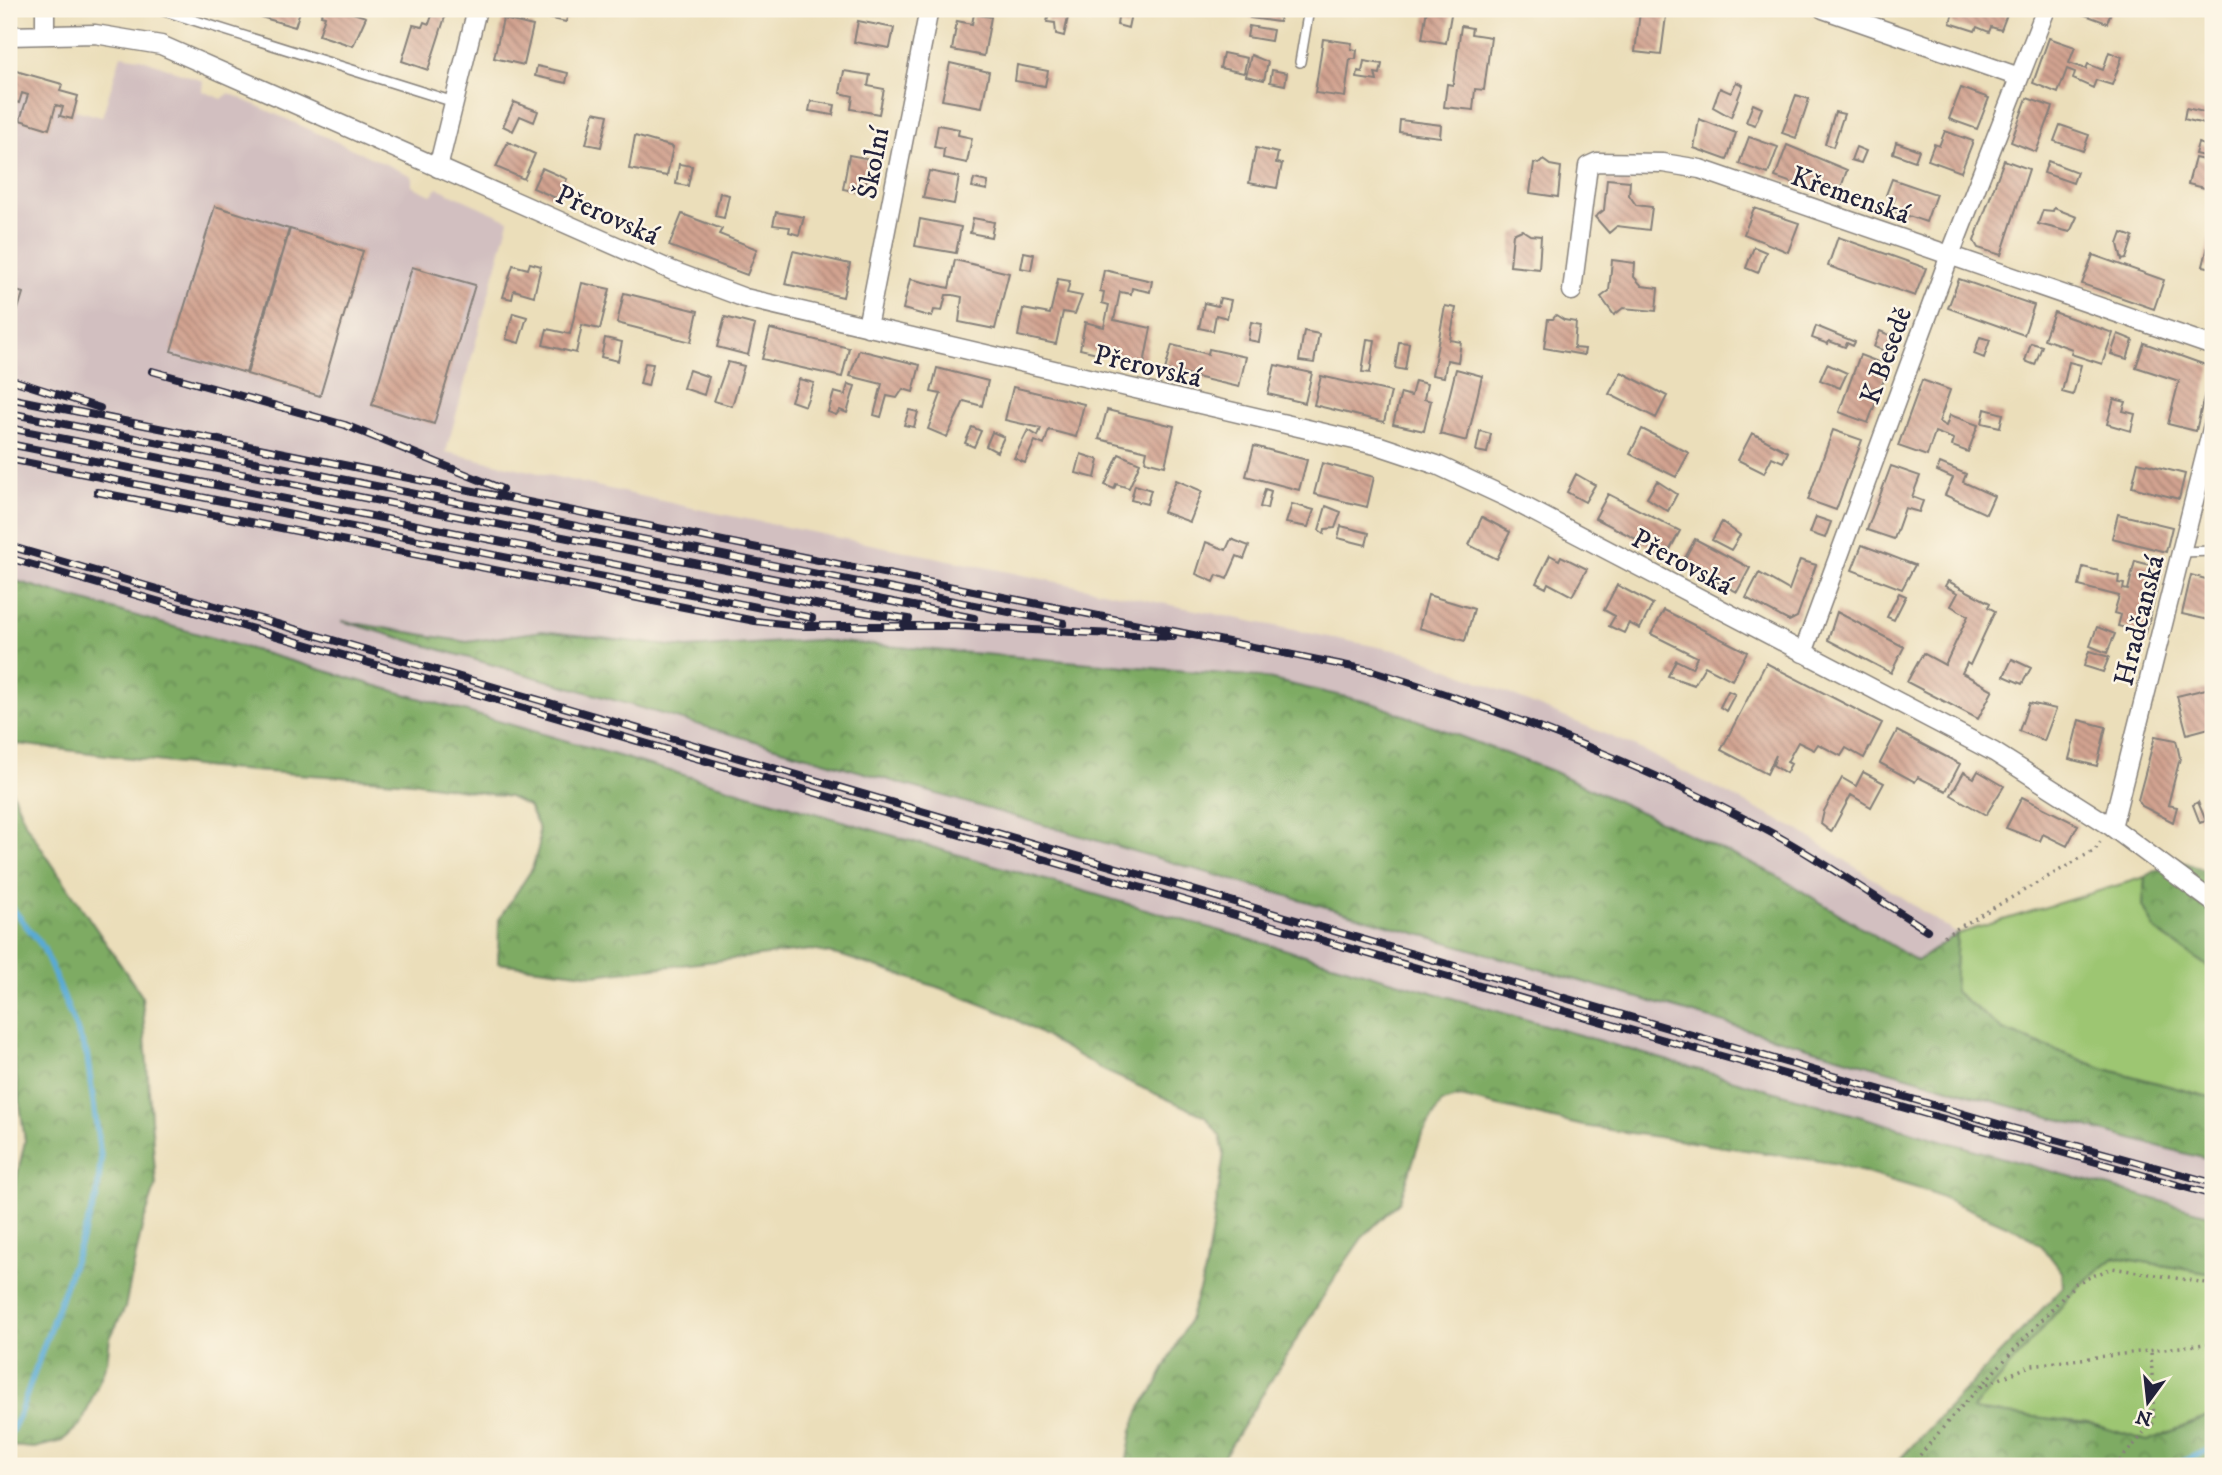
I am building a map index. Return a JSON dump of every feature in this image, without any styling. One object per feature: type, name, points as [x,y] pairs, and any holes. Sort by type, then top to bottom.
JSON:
[{"type":"street","points":[[45,9],[45,34]]},
{"type":"street","points":[[438,169],[477,9]]},
{"type":"street","name":"Školní","points":[[867,327],[929,9]]},
{"type":"street","points":[[1823,9],[2019,77]]},
{"type":"street","name":"K Besedě","points":[[1803,653],[1950,255],[2046,9]]},
{"type":"street","name":"Přerovská","points":[[9,36],[119,36],[161,46],[703,284],[771,306],[1340,436],[1412,457],[1506,497],[1994,752],[2112,827],[2213,902]]},
{"type":"street","name":"Křemenská","points":[[1572,291],[1584,178],[1588,166],[1597,162],[1663,163],[1700,169],[2213,346]]},
{"type":"street","name":"Hradčanská","points":[[2112,827],[2213,425]]},
{"type":"lane","points":[[158,9],[456,103]]},
{"type":"lane","points":[[1300,62],[1309,9]]},
{"type":"lane","points":[[2182,552],[2213,551]]},
{"type":"path","points":[[1944,936],[2095,850],[2112,827]]},
{"type":"path","points":[[1911,1466],[1979,1387],[2076,1283],[2112,1268],[2213,1283]]},
{"type":"path","points":[[1979,1387],[2032,1365],[2213,1343]]},
{"type":"path","points":[[2115,1466],[2154,1422],[2151,1350]]},
{"type":"shaded area","points":[[121,55],[140,58],[203,81],[202,91],[222,99],[229,93],[412,176],[412,186],[431,195],[438,188],[509,220],[446,452],[702,510],[1413,654],[1636,747],[1802,832],[1957,934],[1917,961],[1771,873],[1552,771],[1372,703],[1259,677],[815,640],[687,648],[542,631],[467,642],[350,623],[2017,1108],[2213,1161],[2213,1215],[2003,1158],[9,579],[9,69],[62,84],[61,91],[78,96],[75,110],[102,117]]},
{"type":"green space","points":[[9,579],[2003,1158],[2213,1215],[2213,1274],[2115,1257],[2078,1287],[1972,1410],[2088,1423],[2147,1441],[2213,1415],[2213,1466],[1893,1466],[2063,1287],[2062,1272],[2042,1246],[2020,1231],[1930,1192],[1833,1163],[1583,1126],[1460,1097],[1442,1102],[1421,1137],[1400,1201],[1362,1238],[1339,1271],[1218,1466],[1126,1466],[1132,1430],[1142,1405],[1154,1389],[1189,1320],[1205,1272],[1224,1153],[1220,1136],[1205,1116],[1105,1071],[1006,1014],[940,988],[842,956],[811,950],[594,975],[498,963],[499,919],[532,869],[539,845],[538,826],[528,806],[509,797],[412,782],[211,768],[18,744],[9,752]]},
{"type":"green space","points":[[342,621],[467,642],[542,631],[687,648],[815,640],[1259,677],[1372,703],[1552,771],[1772,873],[1917,961],[1957,934],[1954,991],[2003,1030],[2102,1068],[2213,1098],[2213,1161],[2017,1108]]},
{"type":"green space","points":[[9,785],[26,824],[142,996],[156,1185],[142,1227],[125,1308],[110,1338],[107,1362],[82,1423],[62,1441],[34,1448],[9,1446],[9,1212],[25,1141],[14,1060],[9,1048]]},
{"type":"green space","points":[[2176,859],[2213,874],[2213,970],[2156,931],[2143,906],[2145,877]]},
{"type":"green space","points":[[2145,877],[2143,906],[2156,931],[2213,970],[2213,1098],[2102,1068],[2003,1030],[1954,991],[1957,934]]},
{"type":"green space","points":[[2115,1257],[2213,1274],[2213,1415],[2147,1441],[2088,1423],[1971,1411],[2078,1287]]},
{"type":"building","points":[[247,9],[306,9],[305,12],[300,11],[295,27],[261,17],[262,14]]},
{"type":"building","points":[[323,9],[340,9],[366,17],[353,46],[319,35],[325,16],[321,15]]},
{"type":"building","points":[[550,9],[569,9],[566,22],[548,18]]},
{"type":"building","points":[[1119,9],[1132,9],[1128,28],[1117,25]]},
{"type":"building","points":[[1252,9],[1281,9],[1279,22],[1250,18]]},
{"type":"building","points":[[1427,9],[1452,9],[1446,43],[1422,39]]},
{"type":"building","points":[[1954,9],[2009,9],[2001,30],[1991,27],[1989,32],[1977,27],[1975,31],[1950,23]]},
{"type":"building","points":[[2069,9],[2112,9],[2107,23]]},
{"type":"building","points":[[434,10],[446,14],[428,70],[402,61],[413,25],[422,27],[424,22],[429,24]]},
{"type":"building","points":[[1640,12],[1666,16],[1661,55],[1635,52]]},
{"type":"building","points":[[1049,13],[1068,17],[1064,36],[1056,34],[1055,23],[1047,22]]},
{"type":"building","points":[[974,14],[991,17],[984,56],[952,50],[957,21],[972,24]]},
{"type":"building","points":[[503,19],[533,26],[524,65],[494,58]]},
{"type":"building","points":[[858,21],[894,28],[890,48],[854,42]]},
{"type":"building","points":[[1249,26],[1273,30],[1271,41],[1247,37]]},
{"type":"building","points":[[1461,26],[1472,28],[1471,34],[1491,37],[1484,90],[1475,89],[1473,110],[1444,107],[1447,84],[1453,85]]},
{"type":"building","points":[[2049,38],[2075,47],[2069,63],[2086,69],[2088,64],[2103,70],[2109,52],[2122,57],[2112,85],[2096,80],[2093,88],[2073,79],[2075,72],[2067,69],[2058,93],[2033,83]]},
{"type":"building","points":[[1323,39],[1352,43],[1351,49],[1357,50],[1356,59],[1350,59],[1345,97],[1315,93]]},
{"type":"building","points":[[1223,53],[1247,58],[1244,73],[1220,68]]},
{"type":"building","points":[[1251,55],[1268,62],[1264,80],[1246,76]]},
{"type":"building","points":[[1364,61],[1382,64],[1380,74],[1375,73],[1377,81],[1357,78],[1358,71],[1362,72]]},
{"type":"building","points":[[950,63],[989,72],[982,107],[942,100]]},
{"type":"building","points":[[1017,65],[1048,71],[1045,86],[1015,81]]},
{"type":"building","points":[[537,66],[568,73],[566,83],[535,76]]},
{"type":"building","points":[[9,69],[62,84],[60,91],[78,96],[72,119],[60,116],[63,107],[56,105],[49,129],[20,120],[28,95],[22,93],[19,103],[9,100]]},
{"type":"building","points":[[1272,70],[1287,73],[1285,85],[1270,82]]},
{"type":"building","points":[[844,71],[870,75],[868,86],[884,89],[879,114],[851,109],[853,96],[840,93]]},
{"type":"building","points":[[1736,82],[1743,85],[1731,117],[1713,107],[1720,88],[1731,93]]},
{"type":"building","points":[[1961,88],[1989,98],[1977,129],[1949,119]]},
{"type":"building","points":[[1796,95],[1809,99],[1796,138],[1782,133]]},
{"type":"building","points":[[2027,98],[2053,107],[2036,152],[2011,142]]},
{"type":"building","points":[[811,101],[835,105],[833,115],[809,111]]},
{"type":"building","points":[[514,102],[538,111],[534,122],[520,116],[513,131],[503,126]]},
{"type":"building","points":[[1753,104],[1762,108],[1755,125],[1746,122]]},
{"type":"building","points":[[2186,108],[2213,114],[2212,126],[2184,119]]},
{"type":"building","points":[[594,112],[608,115],[601,147],[586,144]]},
{"type":"building","points":[[1835,112],[1844,114],[1833,147],[1825,144]]},
{"type":"building","points":[[1699,119],[1736,133],[1727,160],[1694,148]]},
{"type":"building","points":[[1400,120],[1441,125],[1440,137],[1399,132]]},
{"type":"building","points":[[938,125],[959,129],[958,135],[972,138],[967,163],[943,158],[944,149],[934,147]]},
{"type":"building","points":[[2060,125],[2089,135],[2083,151],[2054,141]]},
{"type":"building","points":[[1945,131],[1973,141],[1961,172],[1928,160],[1934,144],[1939,146]]},
{"type":"building","points":[[635,136],[673,147],[667,176],[629,169]]},
{"type":"building","points":[[1749,137],[1778,147],[1768,174],[1739,164]]},
{"type":"building","points":[[508,142],[535,154],[524,179],[496,167]]},
{"type":"building","points":[[1896,142],[1919,150],[1915,161],[1893,153]]},
{"type":"building","points":[[2198,143],[2213,148],[2212,158],[2195,154]]},
{"type":"building","points":[[1787,145],[1847,170],[1837,199],[1775,177]]},
{"type":"building","points":[[1856,147],[1866,151],[1861,163],[1851,160]]},
{"type":"building","points":[[1256,148],[1278,153],[1276,163],[1282,164],[1277,188],[1249,183]]},
{"type":"building","points":[[849,155],[871,159],[864,193],[843,189]]},
{"type":"building","points":[[2195,158],[2213,162],[2213,190],[2188,184]]},
{"type":"building","points":[[1543,160],[1550,165],[1561,167],[1558,197],[1530,193],[1534,163],[1539,164]]},
{"type":"building","points":[[2004,160],[2029,169],[2001,255],[1978,248],[1974,241]]},
{"type":"building","points":[[2048,161],[2077,172],[2073,183],[2044,173]]},
{"type":"building","points":[[679,164],[692,166],[688,186],[676,184]]},
{"type":"building","points":[[542,168],[567,179],[558,199],[533,188]]},
{"type":"building","points":[[929,171],[959,177],[954,204],[923,198]]},
{"type":"building","points":[[974,179],[988,182],[987,190],[972,187]]},
{"type":"building","points":[[1607,179],[1630,181],[1629,195],[1636,205],[1652,207],[1649,230],[1617,226],[1609,233],[1595,217],[1604,210]]},
{"type":"building","points":[[1892,179],[1936,194],[1926,222],[1891,210],[1895,198],[1886,195]]},
{"type":"building","points":[[720,193],[729,195],[724,218],[715,216]]},
{"type":"building","points":[[215,206],[289,229],[246,373],[171,351]]},
{"type":"building","points":[[1754,208],[1799,223],[1788,252],[1744,234]]},
{"type":"building","points":[[2054,208],[2077,217],[2070,232],[2038,224],[2043,210],[2053,211]]},
{"type":"building","points":[[776,212],[804,217],[799,235],[789,232],[790,227],[773,225]]},
{"type":"building","points":[[682,214],[722,229],[719,234],[757,249],[747,275],[669,246]]},
{"type":"building","points":[[973,218],[994,222],[991,237],[970,233]]},
{"type":"building","points":[[920,219],[961,227],[956,253],[915,246]]},
{"type":"building","points":[[2213,227],[2213,268],[2203,266]]},
{"type":"building","points":[[290,229],[363,251],[320,396],[247,374]]},
{"type":"building","points":[[1522,230],[1530,235],[1541,236],[1539,269],[1510,266],[1513,234]]},
{"type":"building","points":[[2122,233],[2133,237],[2126,259],[2122,260],[2118,244]]},
{"type":"building","points":[[1838,237],[1926,268],[1915,296],[1828,266]]},
{"type":"building","points":[[1754,247],[1766,252],[1758,273],[1746,268]]},
{"type":"building","points":[[793,251],[850,264],[843,297],[785,284]]},
{"type":"building","points":[[1024,252],[1034,254],[1031,270],[1021,268]]},
{"type":"building","points":[[2093,255],[2164,280],[2154,309],[2082,284]]},
{"type":"building","points":[[955,260],[1009,273],[995,329],[959,322],[962,297],[953,295],[946,295],[942,311],[934,310],[932,317],[903,309],[910,279],[949,288]]},
{"type":"building","points":[[1612,260],[1635,263],[1634,277],[1642,286],[1658,288],[1656,311],[1623,308],[1614,315],[1601,297],[1609,291]]},
{"type":"building","points":[[530,263],[541,266],[534,296],[514,290],[512,299],[503,297],[513,265],[528,269]]},
{"type":"building","points":[[412,267],[475,285],[434,424],[372,405]]},
{"type":"building","points":[[1104,270],[1152,281],[1150,292],[1132,288],[1131,294],[1120,292],[1114,320],[1151,328],[1144,364],[1080,349],[1085,322],[1104,327],[1109,305],[1102,303],[1104,292],[1100,291]]},
{"type":"building","points":[[1058,279],[1070,281],[1067,293],[1082,296],[1075,314],[1063,312],[1056,344],[1018,336],[1023,309],[1050,314]]},
{"type":"building","points":[[1959,279],[2034,305],[2024,335],[1948,308]]},
{"type":"building","points":[[582,283],[610,289],[600,329],[582,325],[576,353],[543,345],[547,329],[570,334]]},
{"type":"building","points":[[9,289],[23,293],[9,339]]},
{"type":"building","points":[[624,293],[698,311],[691,342],[617,323]]},
{"type":"building","points":[[1220,298],[1231,300],[1227,318],[1216,315],[1213,331],[1199,328],[1204,303],[1218,306]]},
{"type":"building","points":[[1445,306],[1456,308],[1450,340],[1461,342],[1458,362],[1447,360],[1444,377],[1432,375]]},
{"type":"building","points":[[2054,312],[2113,333],[2102,364],[2071,354],[2072,349],[2044,339]]},
{"type":"building","points":[[513,313],[527,317],[519,343],[506,339]]},
{"type":"building","points":[[1556,315],[1576,322],[1574,348],[1585,349],[1584,355],[1544,348],[1548,319],[1553,319]]},
{"type":"building","points":[[725,317],[755,325],[748,355],[717,347]]},
{"type":"building","points":[[1251,322],[1262,324],[1259,342],[1248,340]]},
{"type":"building","points":[[1816,326],[1855,342],[1853,346],[1847,343],[1845,347],[1812,338]]},
{"type":"building","points":[[770,329],[849,348],[842,377],[762,359]]},
{"type":"building","points":[[1304,331],[1319,334],[1314,363],[1299,361]]},
{"type":"building","points":[[1880,331],[1899,339],[1893,354],[1874,347]]},
{"type":"building","points":[[2118,334],[2133,340],[2127,359],[2111,354]]},
{"type":"building","points":[[1980,337],[1990,340],[1984,358],[1974,354]]},
{"type":"building","points":[[605,338],[622,342],[618,361],[601,357]]},
{"type":"building","points":[[1367,339],[1375,340],[1370,373],[1362,372]]},
{"type":"building","points":[[1399,342],[1409,343],[1405,370],[1395,368]]},
{"type":"building","points":[[2031,343],[2042,346],[2035,365],[2025,361]]},
{"type":"building","points":[[2144,343],[2211,367],[2196,431],[2168,424],[2179,381],[2136,367]]},
{"type":"building","points":[[1172,345],[1208,354],[1209,349],[1246,357],[1239,387],[1165,370]]},
{"type":"building","points":[[859,350],[920,365],[913,392],[903,389],[897,398],[887,396],[881,417],[874,415],[882,384],[850,376]]},
{"type":"building","points":[[1860,355],[1889,366],[1868,423],[1839,412]]},
{"type":"building","points":[[728,362],[744,366],[732,406],[714,401]]},
{"type":"building","points":[[2069,362],[2081,365],[2073,395],[2062,392]]},
{"type":"building","points":[[645,363],[653,364],[648,386],[640,384]]},
{"type":"building","points":[[1827,364],[1847,373],[1840,388],[1820,380]]},
{"type":"building","points":[[1275,365],[1312,373],[1305,403],[1268,394]]},
{"type":"building","points":[[937,368],[988,381],[982,406],[964,401],[947,437],[928,429],[941,394],[931,392]]},
{"type":"building","points":[[1456,369],[1482,376],[1467,441],[1440,434]]},
{"type":"building","points":[[689,370],[709,377],[704,395],[683,388]]},
{"type":"building","points":[[1621,372],[1667,396],[1656,418],[1609,394]]},
{"type":"building","points":[[1321,376],[1391,392],[1384,422],[1314,405]]},
{"type":"building","points":[[799,379],[814,383],[805,406],[791,401]]},
{"type":"building","points":[[1922,380],[1950,390],[1939,422],[1946,426],[1950,415],[1978,425],[1968,452],[1952,446],[1954,439],[1935,432],[1927,456],[1898,446]]},
{"type":"building","points":[[1415,381],[1427,384],[1424,399],[1431,401],[1424,431],[1393,424],[1401,393],[1411,396]]},
{"type":"building","points":[[848,384],[855,386],[847,413],[840,410],[836,415],[828,412],[834,392],[845,395]]},
{"type":"building","points":[[1013,387],[1084,404],[1076,437],[1049,430],[1044,445],[1035,441],[1025,463],[1014,458],[1028,430],[1038,436],[1041,428],[1005,420]]},
{"type":"building","points":[[2114,399],[2126,402],[2123,411],[2135,414],[2131,431],[2107,424]]},
{"type":"building","points":[[1985,409],[2003,414],[2000,427],[1982,423]]},
{"type":"building","points":[[909,410],[918,412],[914,427],[904,425]]},
{"type":"building","points":[[1107,410],[1174,426],[1165,466],[1145,461],[1147,451],[1099,439]]},
{"type":"building","points":[[972,427],[981,431],[974,447],[965,443]]},
{"type":"building","points":[[1642,429],[1689,453],[1676,477],[1630,454]]},
{"type":"building","points":[[1833,430],[1862,440],[1836,510],[1808,500]]},
{"type":"building","points":[[1480,431],[1491,434],[1487,453],[1476,451]]},
{"type":"building","points":[[992,432],[1004,437],[997,452],[986,446]]},
{"type":"building","points":[[1752,433],[1788,452],[1783,462],[1772,457],[1764,473],[1738,460]]},
{"type":"building","points":[[1254,446],[1307,460],[1299,490],[1246,476]]},
{"type":"building","points":[[1081,454],[1099,460],[1095,478],[1076,473]]},
{"type":"building","points":[[1119,454],[1140,463],[1129,488],[1116,484],[1114,489],[1105,485]]},
{"type":"building","points":[[2138,462],[2185,474],[2179,499],[2132,487]]},
{"type":"building","points":[[1322,463],[1374,477],[1367,507],[1314,494]]},
{"type":"building","points":[[1940,463],[1966,474],[1963,482],[1994,496],[1986,514],[1945,495],[1953,478],[1937,471]]},
{"type":"building","points":[[1891,466],[1920,476],[1912,497],[1923,501],[1919,512],[1905,508],[1894,539],[1867,530]]},
{"type":"building","points":[[1576,474],[1595,485],[1585,502],[1567,492]]},
{"type":"building","points":[[1176,480],[1202,491],[1190,522],[1163,512]]},
{"type":"building","points":[[1657,481],[1677,494],[1668,511],[1647,498]]},
{"type":"building","points":[[1135,485],[1151,490],[1147,504],[1131,500]]},
{"type":"building","points":[[1265,489],[1271,491],[1267,509],[1260,507]]},
{"type":"building","points":[[1608,494],[1680,531],[1667,555],[1595,518]]},
{"type":"building","points":[[1292,504],[1314,510],[1308,527],[1286,523]]},
{"type":"building","points":[[1326,506],[1341,512],[1335,528],[1325,529],[1324,534],[1319,530]]},
{"type":"building","points":[[2118,514],[2172,527],[2166,552],[2112,538]]},
{"type":"building","points":[[1482,517],[1510,532],[1497,559],[1469,545]]},
{"type":"building","points":[[1816,517],[1831,522],[1825,538],[1810,533]]},
{"type":"building","points":[[1722,522],[1740,535],[1731,550],[1712,540]]},
{"type":"building","points":[[1341,526],[1369,533],[1366,545],[1338,538]]},
{"type":"building","points":[[1231,539],[1249,546],[1244,559],[1237,556],[1227,579],[1217,575],[1214,582],[1196,574],[1206,542],[1226,550]]},
{"type":"building","points":[[1695,539],[1750,568],[1737,592],[1682,564]]},
{"type":"building","points":[[1862,545],[1915,565],[1902,589],[1852,570]]},
{"type":"building","points":[[1550,555],[1559,560],[1561,556],[1587,569],[1572,596],[1548,583],[1546,588],[1536,583]]},
{"type":"building","points":[[1800,560],[1816,565],[1797,617],[1789,621],[1746,598],[1759,573],[1789,590]]},
{"type":"building","points":[[2135,561],[2162,568],[2146,633],[2118,626],[2121,615],[2114,613],[2119,596],[2079,586],[2083,567],[2119,576],[2118,583],[2124,584],[2123,589],[2128,590]]},
{"type":"building","points":[[2191,575],[2213,581],[2209,620],[2182,614]]},
{"type":"building","points":[[1948,581],[1990,603],[1988,607],[1995,611],[1970,665],[1967,663],[1962,673],[1993,690],[1978,719],[1907,682],[1923,653],[1945,665],[1968,616],[1951,606],[1958,593],[1945,586]]},
{"type":"building","points":[[1617,585],[1653,604],[1640,629],[1629,623],[1624,633],[1609,626],[1615,616],[1604,610]]},
{"type":"building","points":[[1899,593],[1906,596],[1894,620],[1887,617]]},
{"type":"building","points":[[1428,595],[1474,609],[1465,641],[1419,628]]},
{"type":"building","points":[[1664,610],[1747,652],[1732,680],[1705,666],[1694,685],[1668,676],[1676,660],[1692,668],[1697,657],[1651,634]]},
{"type":"building","points":[[1837,612],[1904,647],[1891,673],[1828,640]]},
{"type":"building","points":[[2097,627],[2115,634],[2107,653],[2090,646]]},
{"type":"building","points":[[2089,651],[2109,657],[2103,672],[2084,666]]},
{"type":"building","points":[[2012,659],[2031,668],[2022,684],[2004,676]]},
{"type":"building","points":[[1766,663],[1882,723],[1864,758],[1846,748],[1841,756],[1818,744],[1814,750],[1798,742],[1787,762],[1791,764],[1786,773],[1773,765],[1776,755],[1767,774],[1721,750]]},
{"type":"building","points":[[2210,688],[2213,727],[2187,734],[2177,696]]},
{"type":"building","points":[[1728,691],[1735,694],[1726,711],[1720,707]]},
{"type":"building","points":[[2029,703],[2056,709],[2044,741],[2019,731]]},
{"type":"building","points":[[2079,720],[2106,727],[2097,766],[2069,759]]},
{"type":"building","points":[[1897,731],[1960,764],[1946,791],[1918,777],[1915,782],[1880,763]]},
{"type":"building","points":[[2155,736],[2176,740],[2180,758],[2168,805],[2177,807],[2173,822],[2142,806],[2138,800]]},
{"type":"building","points":[[1978,771],[2004,786],[1986,815],[1951,795],[1964,772],[1974,778]]},
{"type":"building","points":[[1863,772],[1884,783],[1871,807],[1851,795],[1831,832],[1821,824],[1824,811],[1842,778],[1856,786]]},
{"type":"building","points":[[2022,797],[2078,825],[2067,846],[2043,834],[2040,841],[2006,828]]},
{"type":"building","points":[[2198,802],[2206,821],[2200,823],[2193,805]]},
{"type":"waterway","points":[[9,904],[43,947],[87,1055],[101,1159],[97,1196],[19,1416],[9,1436]]},
{"type":"waterway","points":[[2174,1466],[2213,1448]]},
{"type":"railway","points":[[152,371],[345,425],[502,489]]},
{"type":"railway","points":[[9,379],[100,408]]},
{"type":"railway","points":[[9,398],[1373,671],[1518,720],[1659,777],[1774,834],[1927,930]]},
{"type":"railway","points":[[9,413],[1064,623]]},
{"type":"railway","points":[[9,428],[974,618]]},
{"type":"railway","points":[[9,444],[830,607],[909,619]]},
{"type":"railway","points":[[9,459],[812,618]]},
{"type":"railway","points":[[97,492],[755,621],[800,626],[954,626],[1173,637]]},
{"type":"railway","points":[[9,546],[2012,1128],[2213,1183]]},
{"type":"railway","points":[[9,558],[1661,1039],[2213,1195]]}]
